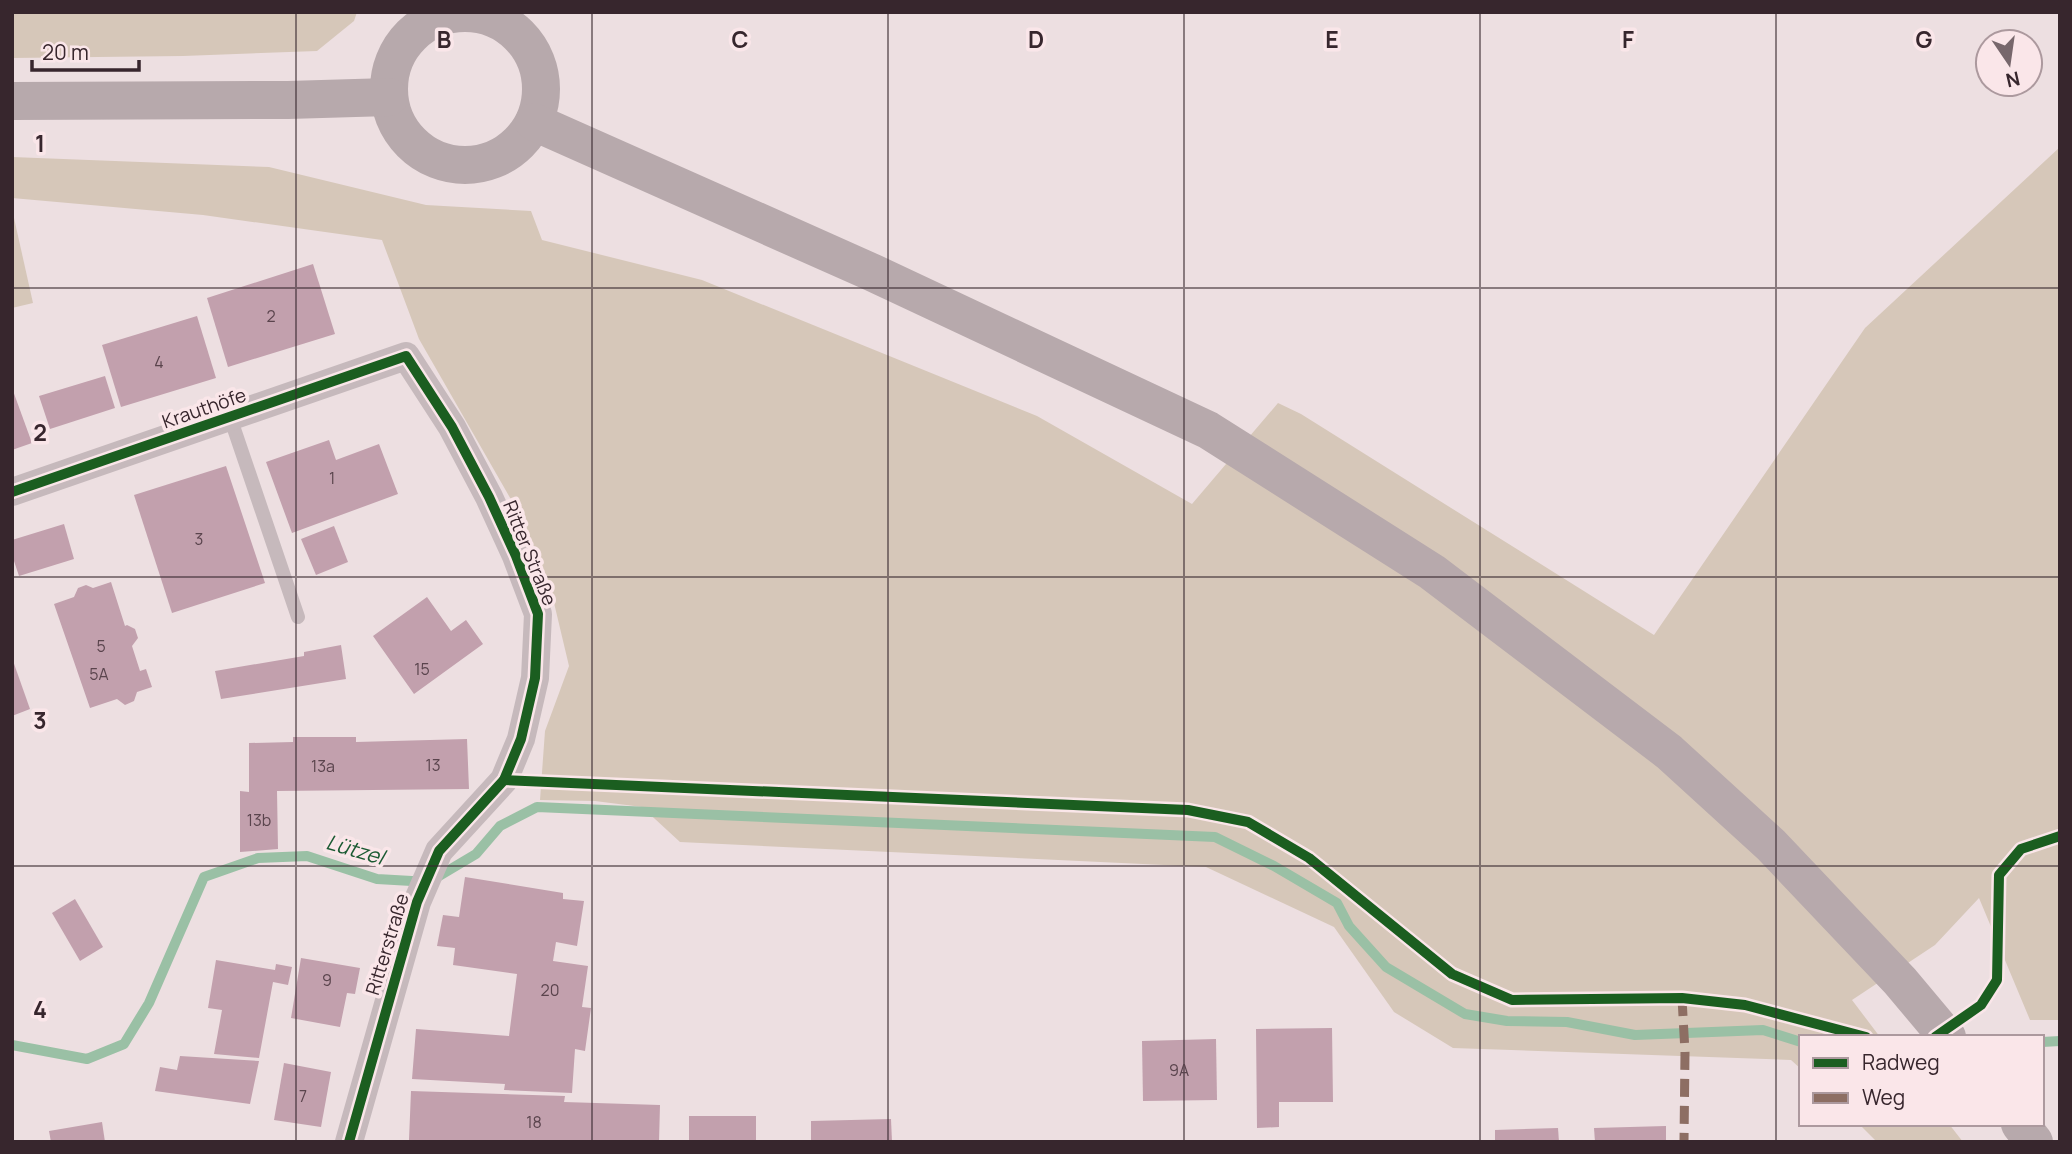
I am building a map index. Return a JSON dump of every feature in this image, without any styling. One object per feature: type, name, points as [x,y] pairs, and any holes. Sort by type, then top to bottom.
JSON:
[{"type":"main road","points":[[460,12],[486,16],[510,27],[528,46],[539,70],[541,97],[534,122],[520,142],[500,156],[477,164],[452,164],[429,156],[409,141],[395,121],[389,97],[390,73],[399,50],[415,32],[436,18],[460,12]]},
{"type":"main road","points":[[12,101],[389,97]]},
{"type":"main road","points":[[534,122],[869,271],[1208,430],[1432,572],[1669,752],[1771,845],[1900,981],[1945,1035]]},
{"type":"main road","points":[[2022,1126],[2034,1142]]},
{"type":"street","name":"Krauthöfe","points":[[12,492],[406,356]]},
{"type":"street","name":"Ritter Straße","points":[[406,356],[452,427],[489,497],[516,556],[538,614],[535,678],[521,738],[504,780]]},
{"type":"street","name":"Ritterstraße","points":[[349,1142],[417,902],[439,851],[504,780]]},
{"type":"lane","points":[[230,417],[298,617]]},
{"type":"shaded area","points":[[12,12],[357,12],[354,21],[317,51],[12,58]]},
{"type":"shaded area","points":[[2060,147],[2060,1020],[2030,1020],[1979,898],[1935,945],[1852,1000],[1878,1035],[1799,1035],[1799,1067],[1791,1060],[1453,1048],[1394,1012],[1334,927],[1206,867],[680,842],[642,807],[595,801],[540,800],[545,731],[569,666],[550,586],[517,510],[419,339],[382,240],[203,215],[12,198],[12,157],[269,167],[426,205],[531,211],[542,240],[702,280],[1037,416],[1192,504],[1278,403],[1301,414],[1654,635],[1865,328]]},
{"type":"shaded area","points":[[12,209],[33,303],[12,308]]},
{"type":"shaded area","points":[[1861,1126],[1951,1126],[1963,1142],[1877,1142]]},
{"type":"building","points":[[313,264],[335,334],[228,367],[207,298]]},
{"type":"building","points":[[197,316],[216,378],[121,407],[102,345]]},
{"type":"building","points":[[105,376],[115,408],[50,429],[39,396]]},
{"type":"building","points":[[12,388],[32,443],[12,450]]},
{"type":"building","points":[[329,440],[336,460],[379,444],[398,494],[292,533],[266,462]]},
{"type":"building","points":[[226,466],[265,583],[172,613],[134,495]]},
{"type":"building","points":[[64,524],[74,559],[19,576],[12,555],[12,540]]},
{"type":"building","points":[[334,526],[348,562],[316,575],[301,539]]},
{"type":"building","points":[[111,582],[125,626],[135,629],[138,638],[132,646],[140,671],[146,669],[152,687],[137,692],[134,701],[125,705],[117,699],[90,708],[54,604],[74,597],[78,588],[86,585],[93,588]]},
{"type":"building","points":[[427,597],[451,631],[466,620],[483,644],[414,694],[373,636]]},
{"type":"building","points":[[341,645],[346,679],[221,699],[215,671],[304,656],[304,652]]},
{"type":"building","points":[[12,658],[30,709],[12,716]]},
{"type":"building","points":[[293,737],[356,737],[356,742],[467,739],[469,789],[277,791],[278,849],[240,852],[240,791],[249,792],[249,743],[293,742]]},
{"type":"building","points":[[465,877],[563,893],[563,899],[584,901],[577,946],[556,942],[553,961],[588,966],[582,1007],[591,1008],[585,1051],[575,1049],[572,1093],[504,1090],[505,1084],[412,1079],[416,1029],[509,1036],[517,974],[453,965],[455,948],[437,946],[443,915],[459,917]]},
{"type":"building","points":[[75,899],[103,947],[80,961],[52,913]]},
{"type":"building","points":[[301,958],[360,968],[355,994],[347,993],[340,1027],[291,1018]]},
{"type":"building","points":[[216,960],[275,970],[276,964],[292,967],[288,985],[273,982],[259,1058],[214,1054],[222,1010],[208,1008]]},
{"type":"building","points":[[1332,1028],[1333,1102],[1279,1102],[1279,1127],[1257,1128],[1256,1029]]},
{"type":"building","points":[[1216,1039],[1217,1100],[1143,1101],[1142,1041]]},
{"type":"building","points":[[180,1056],[259,1061],[250,1104],[155,1091],[160,1067],[177,1070]]},
{"type":"building","points":[[284,1063],[331,1072],[321,1127],[274,1120]]},
{"type":"building","points":[[411,1091],[565,1096],[564,1102],[660,1105],[659,1142],[409,1140]]},
{"type":"building","points":[[689,1116],[756,1116],[756,1142],[689,1142]]},
{"type":"building","points":[[891,1119],[892,1142],[811,1142],[811,1121]]},
{"type":"building","points":[[102,1122],[105,1142],[51,1142],[49,1131]]},
{"type":"building","points":[[1666,1126],[1666,1142],[1595,1142],[1594,1128]]},
{"type":"building","points":[[1558,1128],[1559,1142],[1495,1142],[1495,1130]]},
{"type":"waterway","name":"Lützel","points":[[12,1045],[87,1059],[124,1044],[149,1003],[204,877],[258,858],[307,856],[377,879],[429,882],[476,854],[500,826],[537,807],[1215,837],[1274,866],[1337,903],[1349,926],[1386,967],[1465,1014],[1507,1021],[1567,1022],[1635,1035],[1763,1030],[1799,1041]]},
{"type":"waterway","name":"Lützel","points":[[2044,1042],[2060,1041]]},
{"type":"marked path","points":[[1682,998],[1685,1052],[1684,1142]]},
{"type":"cycle path","points":[[12,492],[406,356],[452,427],[489,497],[516,556],[538,614],[535,678],[521,739],[504,780],[439,851],[417,902],[349,1142]]},
{"type":"cycle path","points":[[504,780],[1188,810],[1248,822],[1309,858],[1452,974],[1512,1000],[1682,998],[1745,1005],[1858,1035]]},
{"type":"cycle path","points":[[1938,1035],[1981,1005],[1997,980],[1999,875],[2021,849],[2060,836]]}]
